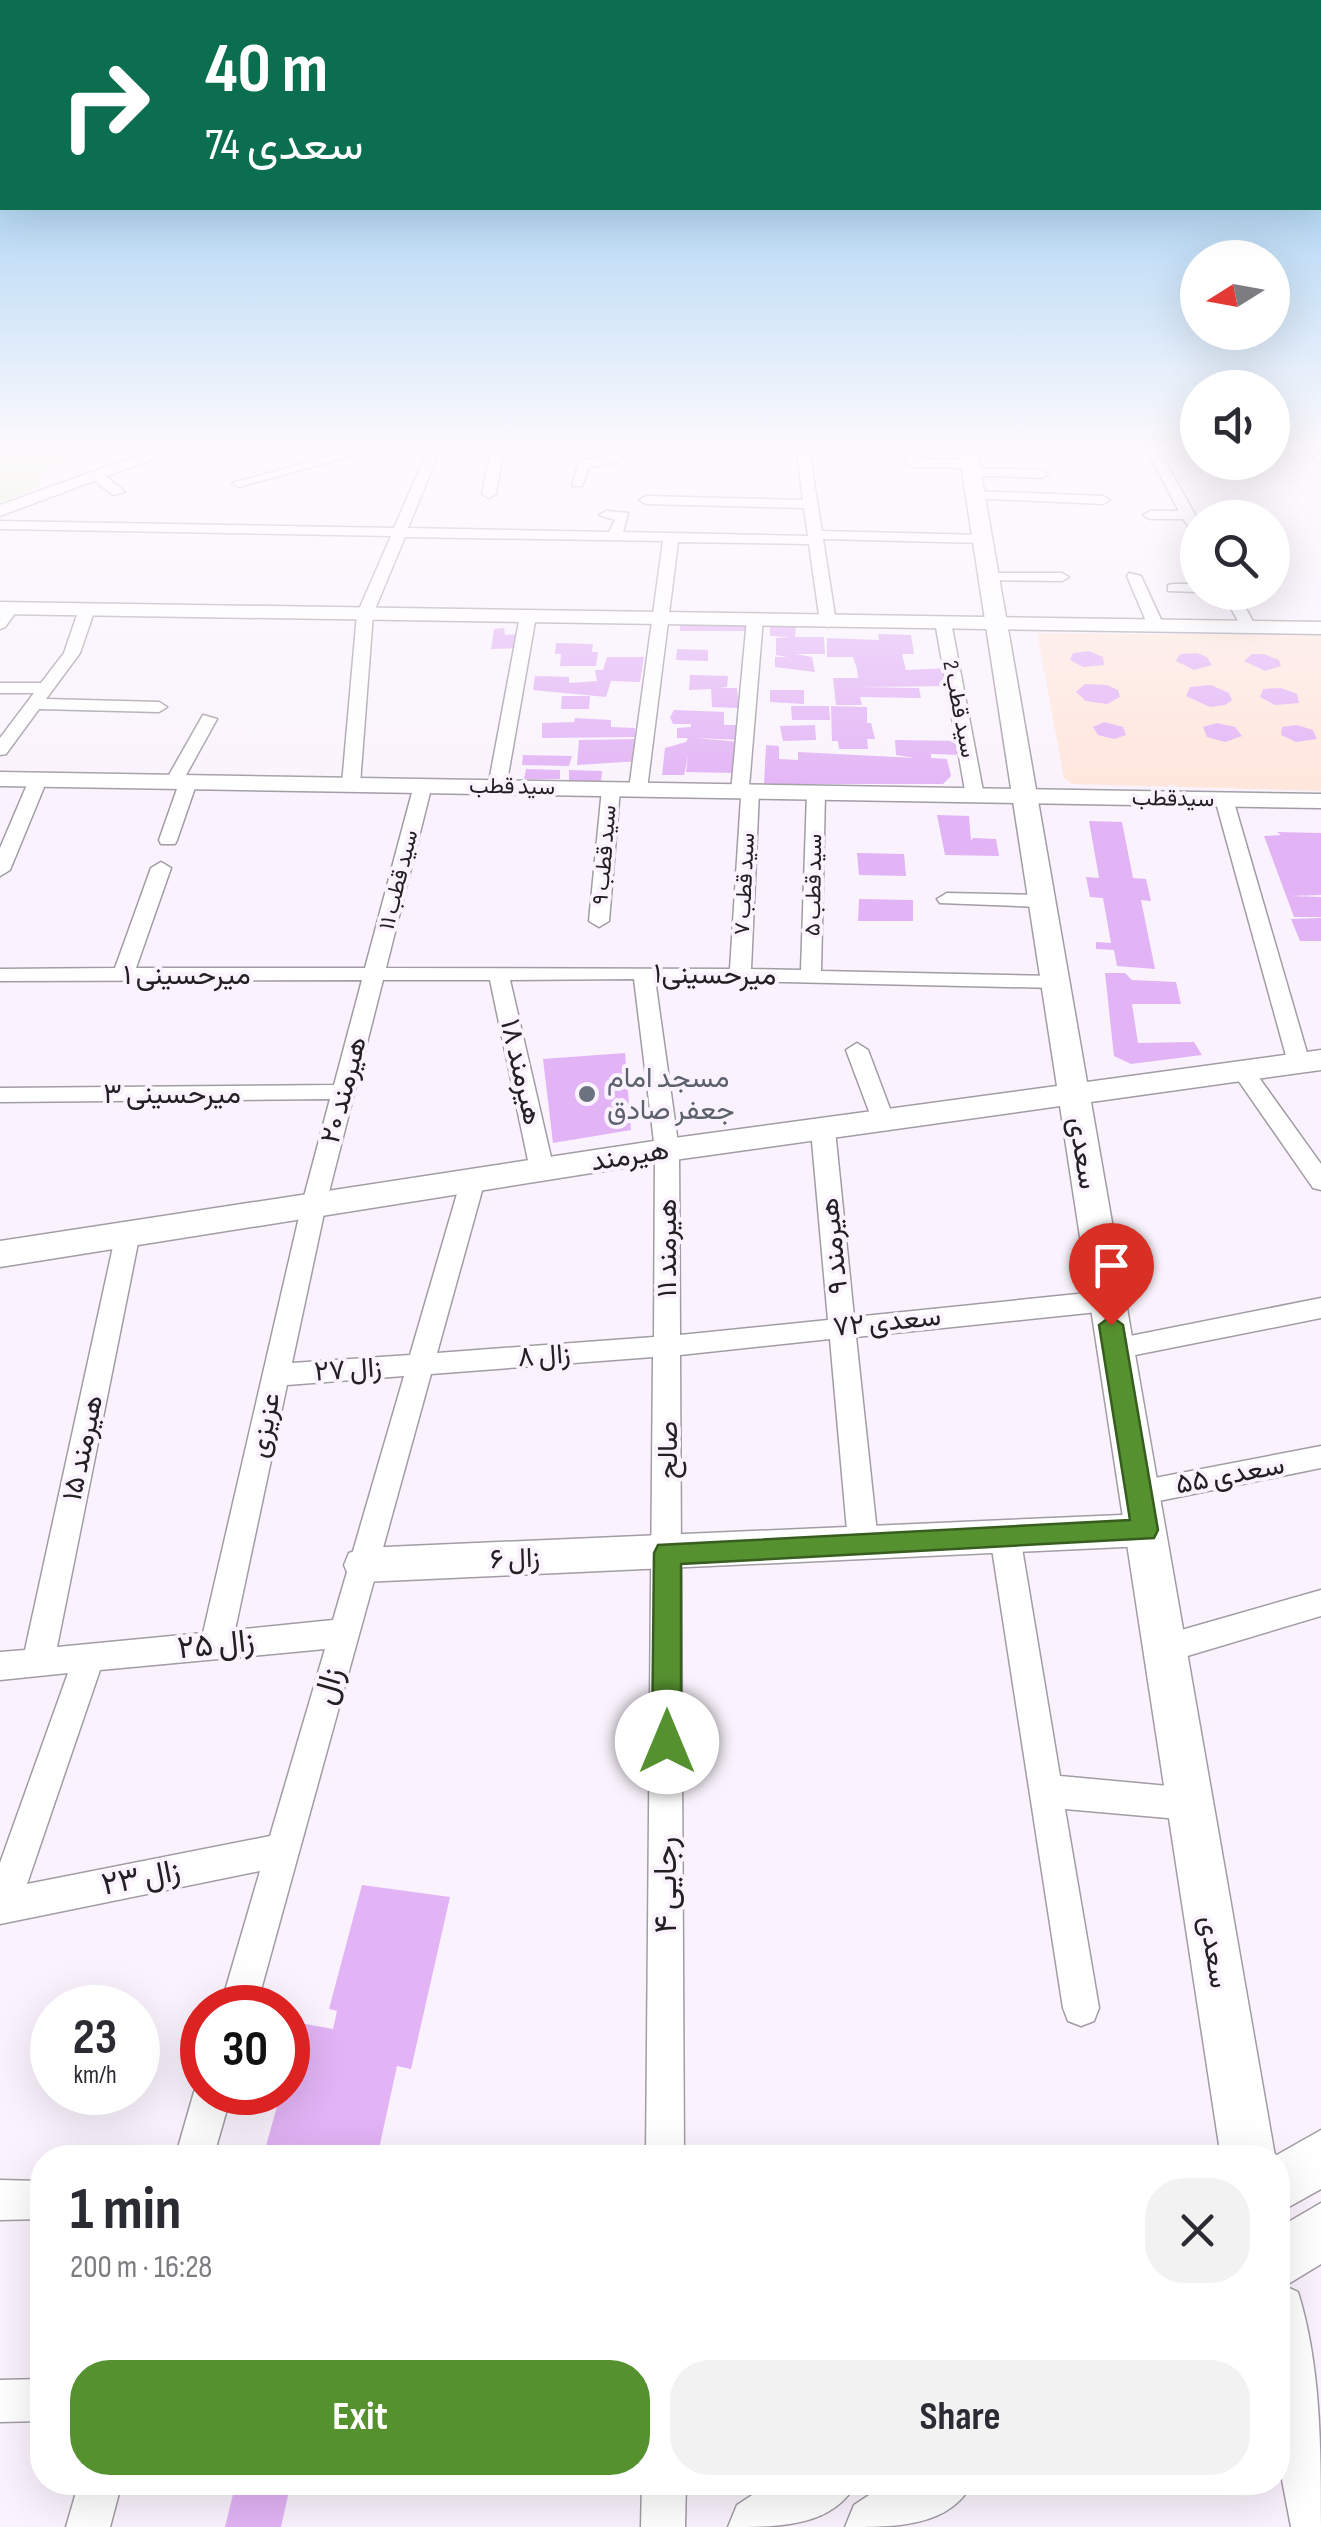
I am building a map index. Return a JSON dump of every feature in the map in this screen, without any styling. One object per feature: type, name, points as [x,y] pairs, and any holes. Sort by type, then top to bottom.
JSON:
[{"type":"main road","name":"سعدی","points":[[986,563],[1246,2145]]},
{"type":"main road","name":"هیرمند","points":[[0,1254],[666,1150],[1310,1061]]},
{"type":"main road","points":[[1290,2178],[1321,2157]]},
{"type":"main road","points":[[1290,2253],[1321,2231]]},
{"type":"main road","points":[[1290,2372],[1321,2526]]},
{"type":"main road","points":[[759,2527],[807,2495]]},
{"type":"main road","points":[[876,2527],[924,2495]]},
{"type":"street","points":[[351,784],[365,614],[386,563]]},
{"type":"street","points":[[638,790],[668,563]]},
{"type":"street","points":[[820,563],[828,622]]},
{"type":"street","points":[[988,577],[1062,576]]},
{"type":"street","points":[[1134,576],[1156,626]]},
{"type":"street","points":[[1173,588],[1180,588]]},
{"type":"street","points":[[0,750],[72,653],[86,609]]},
{"type":"street","points":[[4,613],[86,609],[1321,628]]},
{"type":"street","points":[[1239,610],[1248,627]]},
{"type":"street","points":[[497,787],[528,616]]},
{"type":"street","name":"سید قطب ۷","points":[[740,976],[748,689],[754,619]]},
{"type":"street","name":"سید قطب 2","points":[[944,622],[975,796]]},
{"type":"street","points":[[0,688],[47,688]]},
{"type":"street","points":[[36,704],[159,707]]},
{"type":"street","points":[[168,840],[181,782],[209,719]]},
{"type":"street","name":"سید قطب","points":[[0,779],[1024,797]]},
{"type":"street","points":[[0,870],[38,780]]},
{"type":"street","name":"سید قطب ۱۱","points":[[375,975],[423,785]]},
{"type":"street","name":"سید قطب ۹","points":[[599,920],[611,789]]},
{"type":"street","name":"سید قطب ۵","points":[[812,978],[816,793]]},
{"type":"street","name":"سیدقطب","points":[[1024,797],[1321,801]]},
{"type":"street","points":[[1224,799],[1310,1061]]},
{"type":"street","points":[[123,975],[161,868]]},
{"type":"street","points":[[947,899],[1041,901]]},
{"type":"street","name":"میرحسینی۱","points":[[375,975],[644,973],[1055,982]]},
{"type":"street","name":"هیرمند ۱۱","points":[[644,973],[666,1150],[668,1346]]},
{"type":"street","name":"هیرمند ۱۸","points":[[499,974],[542,1170]]},
{"type":"street","name":"میرحسینی ۱","points":[[0,975],[375,975]]},
{"type":"street","name":"هیرمند ۲۰","points":[[314,1204],[375,975]]},
{"type":"street","points":[[857,1050],[884,1122]]},
{"type":"street","points":[[1242,1070],[1321,1182]]},
{"type":"street","name":"میرحسینی ۳","points":[[0,1095],[344,1092]]},
{"type":"street","name":"هیرمند ۹","points":[[823,1130],[862,1542]]},
{"type":"street","name":"زال","points":[[245,1985],[473,1180]]},
{"type":"street","name":"عزیزی","points":[[216,1645],[314,1204]]},
{"type":"street","name":"هیرمند ۱۵","points":[[38,1663],[128,1233]]},
{"type":"street","name":"سعدی ۷۲","points":[[668,1346],[1107,1301]]},
{"type":"street","points":[[1115,1349],[1321,1308]]},
{"type":"street","name":"زال ۸","points":[[420,1365],[668,1346]]},
{"type":"street","name":"صالح","points":[[668,1346],[668,1553]]},
{"type":"street","name":"زال ۲۷","points":[[276,1375],[420,1365]]},
{"type":"street","name":"سعدی ۵۵","points":[[1142,1511],[1321,1457]]},
{"type":"street","name":"زال ۶","points":[[363,1565],[1006,1536],[1142,1511]]},
{"type":"street","points":[[1006,1536],[1080,2008]]},
{"type":"street","name":"رجایی ۴","points":[[665,2145],[668,1553]]},
{"type":"street","points":[[1164,1649],[1321,1602]]},
{"type":"street","name":"زال ۲۵","points":[[0,1666],[344,1633]]},
{"type":"street","points":[[1,1906],[89,1658]]},
{"type":"street","points":[[1046,1790],[1190,1804]]},
{"type":"street","name":"زال ۲۳","points":[[1,1906],[283,1850]]},
{"type":"street","points":[[198,2145],[206,2115]]},
{"type":"street","points":[[0,2200],[30,2200]]},
{"type":"street","points":[[0,2402],[30,2401]]},
{"type":"street","points":[[88,2527],[97,2495]]},
{"type":"street","points":[[663,2527],[664,2495]]},
{"type":"shaded area","points":[[1037,633],[1321,635],[1321,791],[1072,784],[1064,778]]},
{"type":"building","points":[[753,624],[752,631],[680,631],[680,625]]},
{"type":"building","points":[[770,625],[796,626],[795,637],[824,637],[825,654],[796,654],[812,657],[815,672],[775,667],[775,657],[787,657],[776,655],[776,638],[789,637],[770,636]]},
{"type":"building","points":[[504,628],[505,635],[522,634],[522,648],[491,649],[494,629]]},
{"type":"building","points":[[878,634],[911,635],[914,654],[902,654],[906,670],[949,668],[952,686],[858,687],[919,688],[921,698],[860,697],[862,705],[836,705],[833,678],[858,678],[857,669],[853,657],[827,657],[827,638],[879,640]]},
{"type":"building","points":[[556,643],[593,644],[592,652],[598,652],[596,666],[560,666],[561,654],[555,654]]},
{"type":"building","points":[[677,649],[708,650],[708,661],[676,660]]},
{"type":"building","points":[[1089,651],[1103,657],[1104,665],[1083,667],[1070,660],[1073,653]]},
{"type":"building","points":[[1180,654],[1207,657],[1212,665],[1194,670],[1176,661]]},
{"type":"building","points":[[1252,654],[1279,660],[1281,666],[1265,671],[1244,661]]},
{"type":"building","points":[[607,657],[644,657],[640,682],[611,681],[606,697],[533,690],[535,676],[569,677],[569,683],[597,681],[595,670],[603,670]]},
{"type":"building","points":[[690,675],[728,676],[727,687],[720,688],[737,688],[739,708],[712,707],[711,689],[689,690]]},
{"type":"building","points":[[1085,684],[1107,685],[1118,690],[1120,697],[1107,704],[1086,701],[1076,692]]},
{"type":"building","points":[[1211,685],[1229,693],[1232,700],[1210,707],[1186,696],[1190,687]]},
{"type":"building","points":[[1281,688],[1297,694],[1299,703],[1275,705],[1260,697],[1263,689]]},
{"type":"building","points":[[770,690],[804,690],[804,704],[770,702]]},
{"type":"building","points":[[562,696],[590,696],[589,709],[561,709]]},
{"type":"building","points":[[791,706],[829,706],[830,720],[792,720]]},
{"type":"building","points":[[831,706],[867,707],[867,723],[871,723],[875,739],[867,739],[868,749],[839,749],[838,741],[832,741]]},
{"type":"building","points":[[674,710],[724,712],[724,725],[741,725],[741,740],[695,738],[741,742],[734,773],[686,772],[688,756],[684,775],[662,775],[665,748],[688,738],[677,738],[677,728],[691,727],[673,724],[670,717]]},
{"type":"building","points":[[575,718],[611,720],[611,727],[635,728],[635,737],[542,738],[542,723],[574,722]]},
{"type":"building","points":[[1104,722],[1123,727],[1126,735],[1114,739],[1098,735],[1093,727]]},
{"type":"building","points":[[1217,723],[1235,727],[1242,736],[1225,742],[1207,737],[1203,727]]},
{"type":"building","points":[[815,725],[816,740],[783,741],[780,726]]},
{"type":"building","points":[[1297,725],[1313,730],[1317,739],[1296,742],[1281,735],[1282,727]]},
{"type":"building","points":[[643,739],[641,761],[577,765],[579,740]]},
{"type":"building","points":[[895,740],[963,741],[965,755],[931,754],[931,758],[947,759],[951,776],[943,784],[764,784],[766,745],[779,746],[779,759],[798,760],[798,752],[915,758],[896,755]]},
{"type":"building","points":[[523,755],[572,756],[569,766],[522,765]]},
{"type":"building","points":[[526,769],[560,770],[560,779],[524,779]]},
{"type":"building","points":[[569,770],[602,771],[601,782],[569,781]]},
{"type":"building","points":[[937,815],[969,816],[971,841],[996,839],[999,856],[945,855]]},
{"type":"building","points":[[1089,821],[1122,822],[1133,878],[1146,879],[1151,901],[1141,900],[1155,969],[1117,966],[1114,950],[1096,949],[1096,942],[1111,943],[1103,898],[1090,897],[1086,877],[1099,878]]},
{"type":"building","points":[[1277,832],[1321,833],[1321,895],[1290,896],[1321,897],[1321,917],[1294,917],[1264,836],[1281,835]]},
{"type":"building","points":[[857,853],[904,854],[906,876],[859,875]]},
{"type":"building","points":[[859,899],[913,900],[913,921],[858,921]]},
{"type":"building","points":[[1321,918],[1321,941],[1300,941],[1291,919]]},
{"type":"building","points":[[1105,973],[1125,973],[1132,980],[1176,982],[1181,1004],[1132,1004],[1138,1043],[1194,1042],[1202,1055],[1131,1064],[1114,1056]]},
{"type":"building","name":"مسجد امام جعفر صادق","points":[[625,1053],[631,1130],[553,1143],[543,1059]]},
{"type":"building","points":[[362,1885],[450,1897],[411,2069],[397,2066],[380,2145],[266,2145],[275,2115],[310,2115],[310,2025],[333,2029],[337,2011],[329,2009]]},
{"type":"building","points":[[233,2495],[288,2495],[281,2527],[225,2527]]},
{"type":"place","name":"مسجد امام جعفر صادق","points":[[587,1094]]},
{"type":"route","points":[[667,1742],[668,1553],[1145,1530],[1111,1325]]}]
